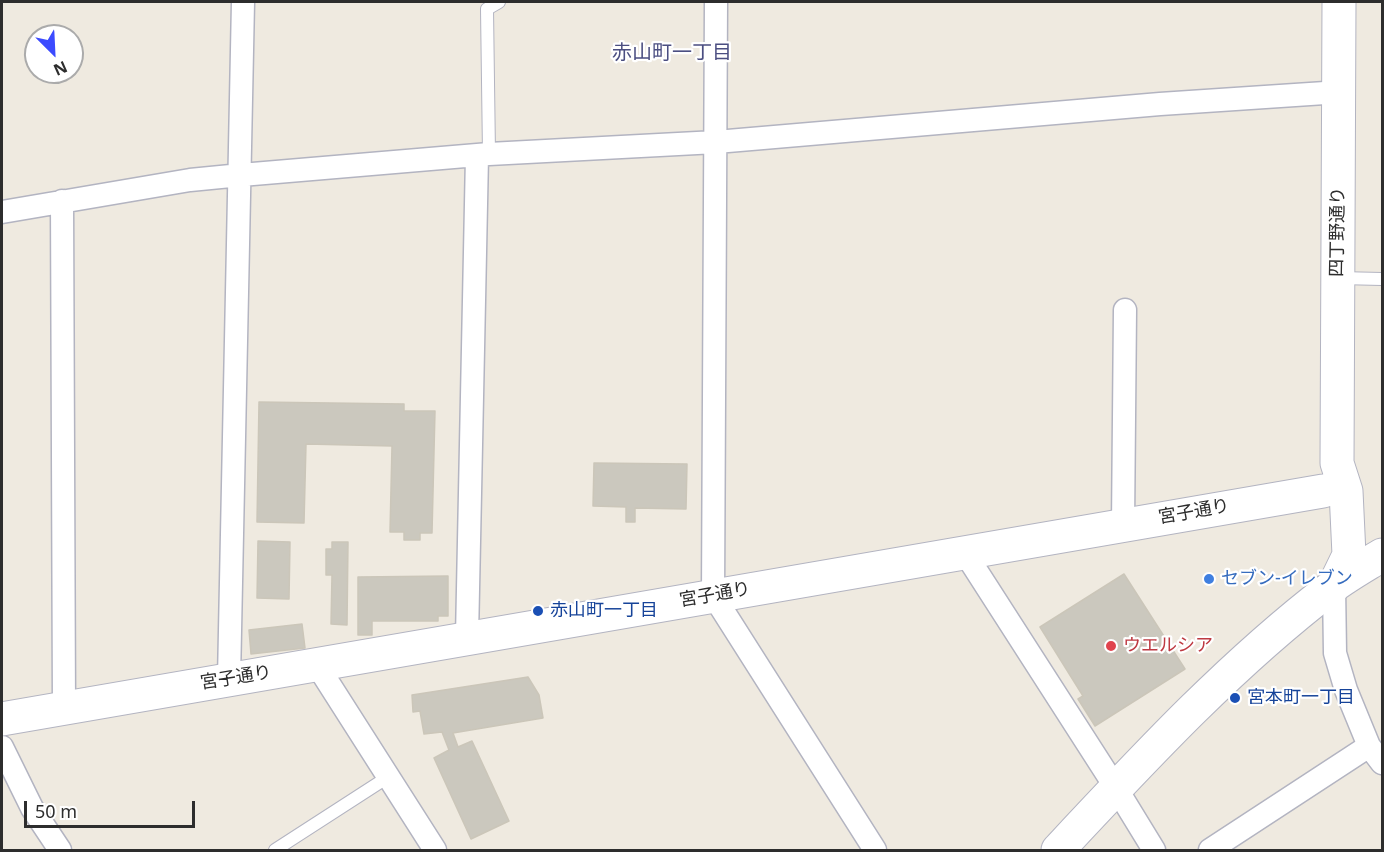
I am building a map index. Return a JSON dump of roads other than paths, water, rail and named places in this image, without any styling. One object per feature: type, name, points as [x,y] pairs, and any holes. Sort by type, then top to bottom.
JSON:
[{"type":"street","points":[[229,679],[243,2]]},
{"type":"street","points":[[716,2],[713,595],[875,850]]},
{"type":"street","name":"四丁野通り","points":[[1339,2],[1337,278],[1328,563],[1334,585],[1335,653],[1346,690],[1376,754]]},
{"type":"street","points":[[2,212],[190,180],[241,175],[483,155],[716,142],[1125,107],[1340,92]]},
{"type":"street","points":[[467,637],[483,155]]},
{"type":"street","points":[[62,201],[64,708]]},
{"type":"street","points":[[1123,525],[1125,310]]},
{"type":"street","name":"宮子通り","points":[[2,719],[1123,525],[1330,477]]},
{"type":"street","points":[[965,553],[1154,850]]},
{"type":"street","points":[[1058,850],[1222,681],[1334,585],[1383,555]]},
{"type":"street","points":[[317,665],[435,850]]},
{"type":"street","points":[[2,747],[32,808],[60,850]]},
{"type":"street","points":[[1210,850],[1376,754]]},
{"type":"lane","points":[[483,155],[487,9],[499,2]]},
{"type":"lane","points":[[1337,278],[1383,279]]},
{"type":"lane","points":[[275,850],[388,777]]},
{"type":"place","name":"セブン-イレブン","points":[[1209,579]]},
{"type":"place","name":"赤山町一丁目","points":[[538,611]]},
{"type":"place","name":"ウエルシア","points":[[1111,646]]},
{"type":"place","name":"宮本町一丁目","points":[[1235,698]]},
{"type":"district","name":"赤山町一丁目","points":[[672,53]]}]
